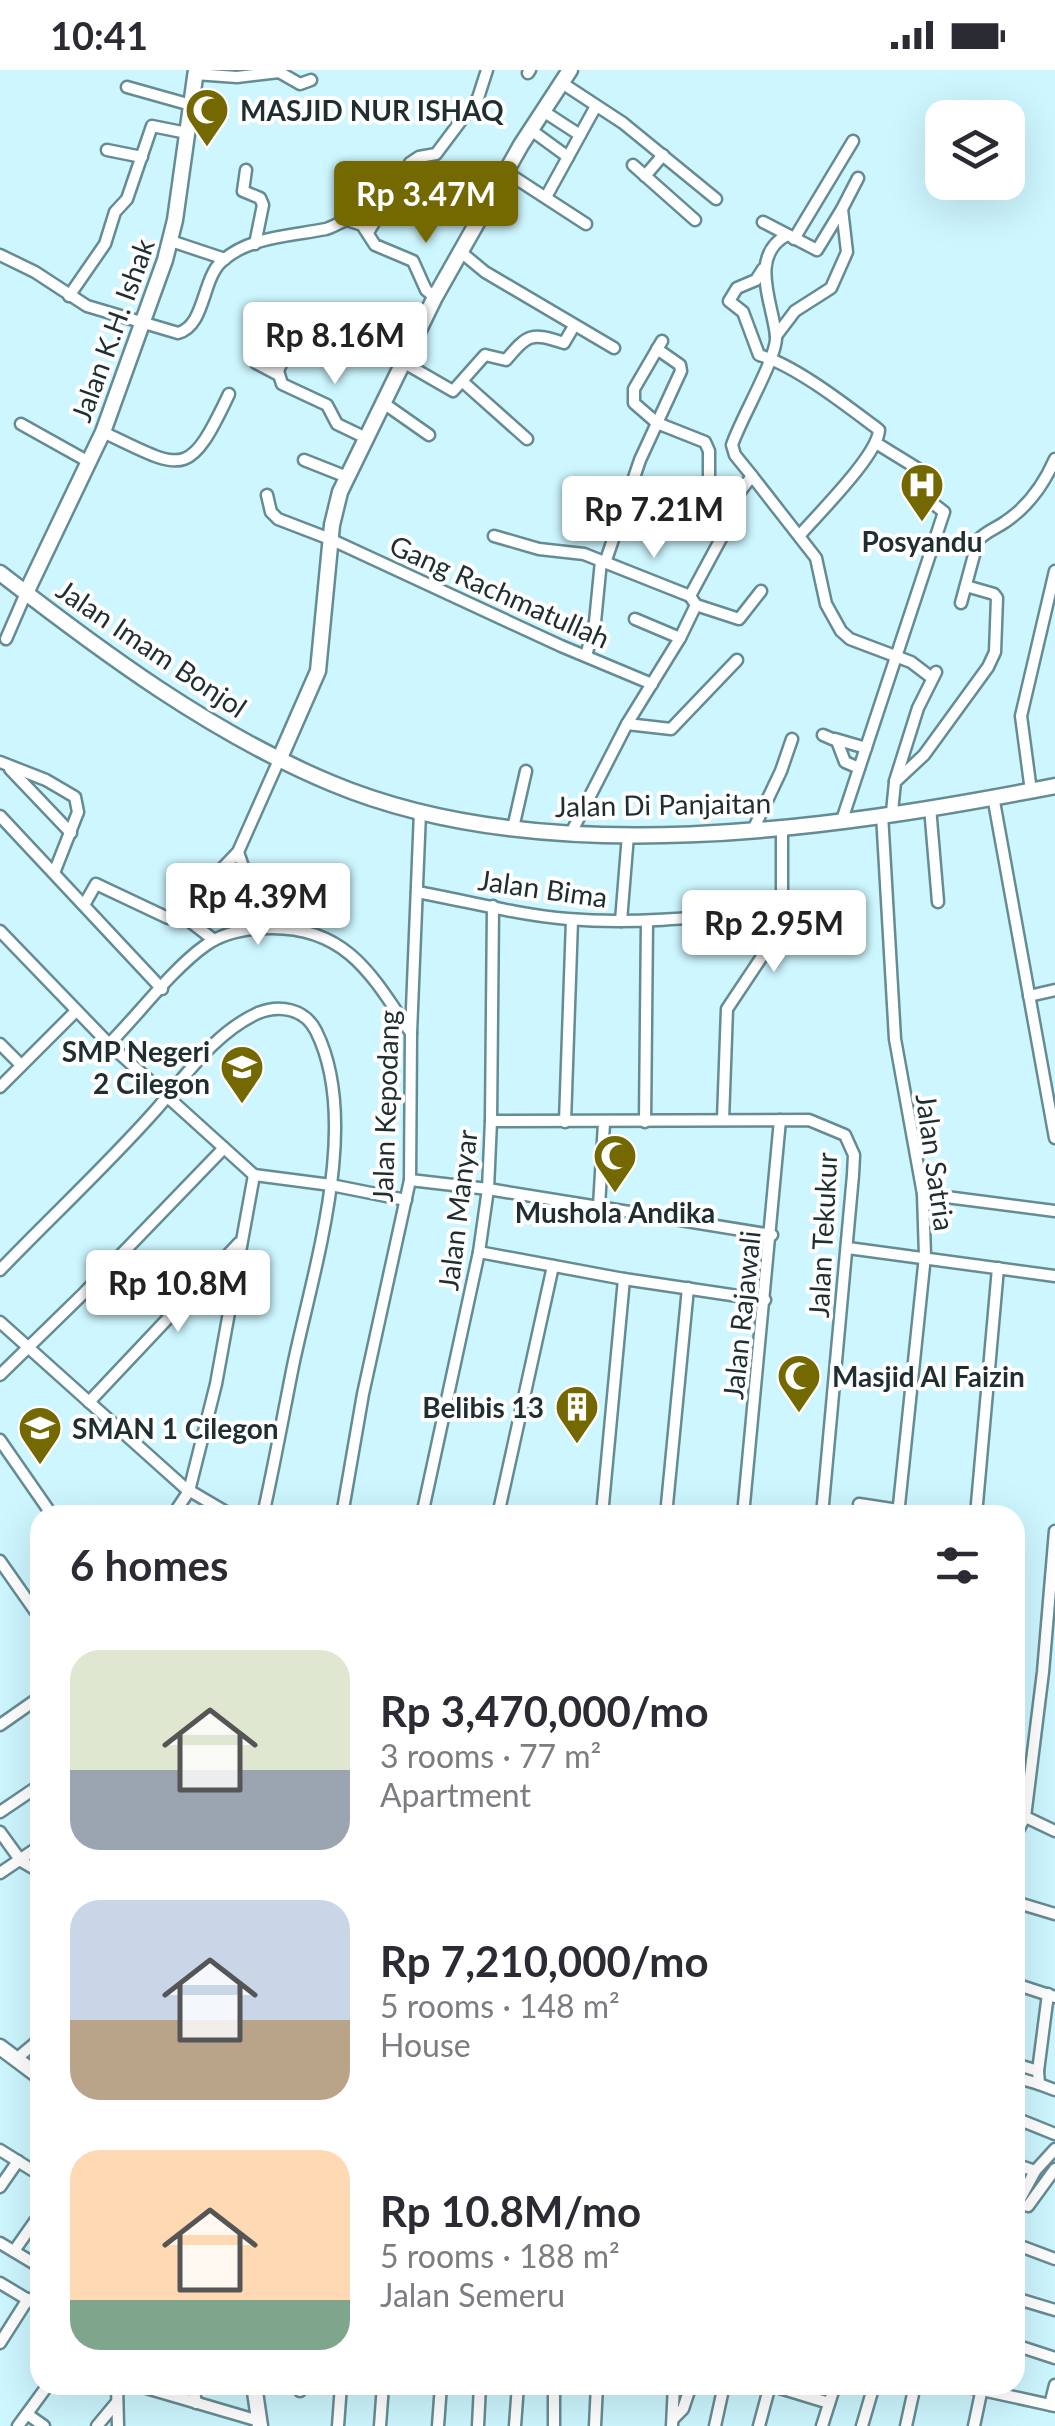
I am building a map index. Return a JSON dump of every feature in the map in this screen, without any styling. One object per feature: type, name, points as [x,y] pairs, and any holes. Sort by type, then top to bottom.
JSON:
[{"type":"street","points":[[369,231],[410,164],[419,157],[436,154],[478,98],[487,70]]},
{"type":"street","points":[[195,72],[237,76],[279,72],[300,84],[312,80]]},
{"type":"street","name":"Jalan K.H. Ishak","points":[[26,593],[102,432],[171,241],[195,72]]},
{"type":"street","points":[[84,905],[96,884],[168,918],[179,913],[238,852],[318,671],[337,500],[434,297],[566,76],[596,106],[624,123],[716,199]]},
{"type":"street","points":[[127,87],[191,105]]},
{"type":"street","points":[[546,197],[596,106]]},
{"type":"street","points":[[543,111],[580,135]]},
{"type":"street","points":[[69,296],[105,244],[116,212],[128,199],[152,126],[188,133]]},
{"type":"street","points":[[531,130],[568,157]]},
{"type":"street","points":[[800,535],[856,472],[880,434],[771,356],[759,355],[743,312],[729,301],[737,288],[756,280],[778,242],[790,237],[822,193],[852,141]]},
{"type":"street","points":[[107,150],[142,157]]},
{"type":"street","points":[[645,176],[663,154]]},
{"type":"street","points":[[634,165],[695,220]]},
{"type":"street","points":[[246,170],[243,191],[260,198],[264,206],[255,244]]},
{"type":"street","points":[[506,172],[586,224]]},
{"type":"street","points":[[763,222],[818,250],[858,178]]},
{"type":"street","points":[[822,193],[842,207],[846,252],[831,288],[794,311],[776,336],[732,445],[735,455],[816,558],[826,604],[841,631],[896,656]]},
{"type":"street","points":[[0,255],[100,312],[178,333],[189,329],[214,272],[225,259],[255,244],[348,220],[369,231],[375,245],[414,262],[426,290],[434,297]]},
{"type":"street","points":[[171,241],[225,259]]},
{"type":"street","points":[[462,253],[486,272],[614,348]]},
{"type":"street","points":[[764,268],[769,314],[776,336]]},
{"type":"street","points":[[401,361],[456,391],[485,355],[506,360],[521,342],[536,335],[564,343],[574,326]]},
{"type":"street","points":[[261,330],[256,364],[277,374],[282,384],[327,405],[337,424],[364,437]]},
{"type":"street","points":[[586,656],[603,562],[657,423],[681,368],[659,345],[638,382],[634,403],[657,423],[705,442],[709,451],[709,485],[729,506]]},
{"type":"street","points":[[277,374],[287,351]]},
{"type":"street","points":[[463,382],[527,439]]},
{"type":"street","points":[[102,432],[162,460],[179,461],[198,453],[228,394]]},
{"type":"street","points":[[382,402],[430,435]]},
{"type":"street","points":[[21,424],[89,462]]},
{"type":"street","points":[[842,820],[944,512],[922,495],[928,476],[876,443]]},
{"type":"street","points":[[961,603],[978,540],[1005,523],[1040,489],[1055,459]]},
{"type":"street","points":[[304,460],[347,477]]},
{"type":"street","points":[[571,833],[627,724],[680,638],[724,534],[729,506],[752,476]]},
{"type":"street","points":[[617,526],[632,527],[649,486]]},
{"type":"street","name":"Gang Rachmatullah","points":[[267,495],[271,512],[278,519],[330,538],[652,684]]},
{"type":"street","points":[[494,536],[554,552],[580,553],[738,619],[761,591]]},
{"type":"street","points":[[1031,791],[1021,716],[1050,610],[1055,571]]},
{"type":"street","name":"Jalan Imam Bonjol","points":[[0,573],[110,656],[279,760]]},
{"type":"street","points":[[895,782],[924,755],[995,652],[997,598],[966,586]]},
{"type":"street","points":[[6,638],[26,593]]},
{"type":"street","points":[[636,619],[680,638]]},
{"type":"street","name":"Jalan Satria","points":[[896,656],[934,675],[918,708],[887,813],[895,1039],[923,1194],[925,1256],[899,1505]]},
{"type":"street","points":[[627,724],[671,729],[736,660]]},
{"type":"street","points":[[859,768],[842,760],[829,737],[866,748]]},
{"type":"street","points":[[753,830],[792,739]]},
{"type":"street","name":"Jalan Di Panjaitan","points":[[279,760],[333,784],[420,812],[513,828],[628,835],[782,828],[1055,786]]},
{"type":"street","points":[[3,763],[71,832]]},
{"type":"street","points":[[3,763],[71,792],[78,812],[54,873]]},
{"type":"street","points":[[513,828],[526,771]]},
{"type":"street","points":[[993,796],[1055,1138]]},
{"type":"street","points":[[930,806],[938,902]]},
{"type":"street","name":"Jalan Kepodang","points":[[344,1505],[363,1394],[410,1180],[410,1034],[420,812]]},
{"type":"street","points":[[0,816],[162,988]]},
{"type":"street","points":[[723,1120],[727,1009],[777,934],[783,909],[782,828]]},
{"type":"street","points":[[621,922],[628,835]]},
{"type":"street","points":[[238,852],[250,887],[257,928]]},
{"type":"street","name":"Jalan Bima","points":[[417,892],[572,920],[647,921],[783,909]]},
{"type":"street","name":"Jalan Manyar","points":[[424,1505],[479,1252],[488,1189],[493,906]]},
{"type":"street","points":[[179,913],[214,940]]},
{"type":"street","points":[[565,1122],[572,920]]},
{"type":"street","points":[[646,1122],[647,921]]},
{"type":"street","points":[[109,1044],[214,940],[257,928],[305,932],[348,952],[368,971],[410,1034]]},
{"type":"street","points":[[0,931],[109,1044],[254,1175],[406,1200]]},
{"type":"street","points":[[1029,996],[1055,990]]},
{"type":"street","points":[[0,1270],[220,1038],[244,1020],[278,1008],[300,1014],[312,1024],[333,1083],[331,1185],[265,1505]]},
{"type":"street","points":[[0,1087],[76,1011]]},
{"type":"street","points":[[0,1044],[21,1066]]},
{"type":"street","name":"Jalan Tekukur","points":[[492,1122],[780,1120],[819,1122],[846,1135],[854,1155],[823,1505]]},
{"type":"street","name":"Jalan Rajawali","points":[[744,1505],[780,1120]]},
{"type":"street","points":[[600,1206],[604,1123]]},
{"type":"street","points":[[0,1375],[224,1148]]},
{"type":"street","points":[[180,1505],[189,1491],[216,1384],[254,1175]]},
{"type":"street","points":[[410,1180],[772,1235]]},
{"type":"street","points":[[923,1194],[1055,1211]]},
{"type":"street","points":[[89,1402],[239,1242]]},
{"type":"street","points":[[848,1248],[1055,1276]]},
{"type":"street","points":[[479,1252],[766,1300]]},
{"type":"street","points":[[500,1505],[553,1266]]},
{"type":"street","points":[[977,1505],[998,1268]]},
{"type":"street","points":[[603,1505],[624,1279]]},
{"type":"street","points":[[667,1505],[688,1288]]},
{"type":"street","points":[[0,1322],[189,1491],[214,1505]]},
{"type":"street","points":[[0,1440],[45,1505]]},
{"type":"street","points":[[860,1504],[864,1505]]},
{"type":"street","points":[[1025,1785],[1051,1629],[1055,1531]]},
{"type":"street","points":[[0,1561],[30,1603]]},
{"type":"street","points":[[0,1724],[30,1703]]},
{"type":"street","points":[[0,1812],[30,1792]]},
{"type":"street","points":[[1025,1817],[1055,1831]]},
{"type":"street","points":[[0,1832],[21,1861],[30,1866]]},
{"type":"street","points":[[0,1873],[30,1854]]},
{"type":"street","points":[[1025,1905],[1055,1914]]},
{"type":"street","points":[[1025,1987],[1051,1996],[1038,2071],[1040,2084]]},
{"type":"street","points":[[0,2047],[30,2070]]},
{"type":"street","points":[[15,2060],[30,2048]]},
{"type":"street","points":[[1025,2067],[1038,2071]]},
{"type":"street","points":[[1025,2080],[1055,2090]]},
{"type":"street","points":[[1025,2122],[1055,2134]]},
{"type":"street","points":[[0,2150],[30,2169]]},
{"type":"street","points":[[1025,2191],[1035,2171],[1054,2151]]},
{"type":"street","points":[[0,2186],[18,2161]]},
{"type":"street","points":[[1025,2168],[1035,2171]]},
{"type":"street","points":[[1025,2198],[1054,2170]]},
{"type":"street","points":[[14,2251],[30,2228]]},
{"type":"street","points":[[0,2243],[30,2261]]},
{"type":"street","points":[[1025,2248],[1055,2259]]},
{"type":"street","points":[[0,2283],[28,2299],[0,2343]]},
{"type":"street","points":[[1025,2301],[1055,2310]]},
{"type":"street","points":[[1025,2348],[1055,2358]]},
{"type":"street","points":[[1010,2395],[1053,2406],[1055,2384]]},
{"type":"street","points":[[18,2426],[41,2395]]},
{"type":"street","points":[[117,2395],[118,2426]]},
{"type":"street","points":[[171,2395],[260,2424],[256,2395]]},
{"type":"street","points":[[195,2395],[196,2402]]},
{"type":"street","points":[[338,2426],[340,2395]]},
{"type":"street","points":[[380,2426],[382,2395]]},
{"type":"street","points":[[438,2426],[440,2395]]},
{"type":"street","points":[[478,2426],[480,2395]]},
{"type":"street","points":[[515,2426],[517,2395]]},
{"type":"street","points":[[554,2395],[554,2426]]},
{"type":"street","points":[[595,2426],[597,2395]]},
{"type":"street","points":[[673,2422],[674,2395]]},
{"type":"street","points":[[673,2422],[688,2395]]},
{"type":"street","points":[[715,2426],[722,2395]]},
{"type":"street","points":[[758,2426],[767,2395]]},
{"type":"street","points":[[803,2395],[829,2403]]},
{"type":"street","points":[[822,2426],[832,2395]]},
{"type":"street","points":[[862,2426],[871,2395]]},
{"type":"street","points":[[906,2426],[913,2395]]},
{"type":"street","points":[[974,2426],[981,2395]]},
{"type":"street","points":[[97,2426],[117,2402]]},
{"type":"street","points":[[27,2414],[44,2426]]},
{"type":"place","name":"MASJID NUR ISHAQ","points":[[207,148]]},
{"type":"place","name":"Posyandu","points":[[922,523]]},
{"type":"place","name":"SMP Negeri 2 Cilegon","points":[[242,1105]]},
{"type":"place","name":"Mushola Andika","points":[[615,1194]]},
{"type":"place","name":"Masjid Al Faizin","points":[[799,1414]]},
{"type":"place","name":"Belibis 13","points":[[577,1445]]},
{"type":"place","name":"SMAN 1 Cilegon","points":[[40,1466]]}]
